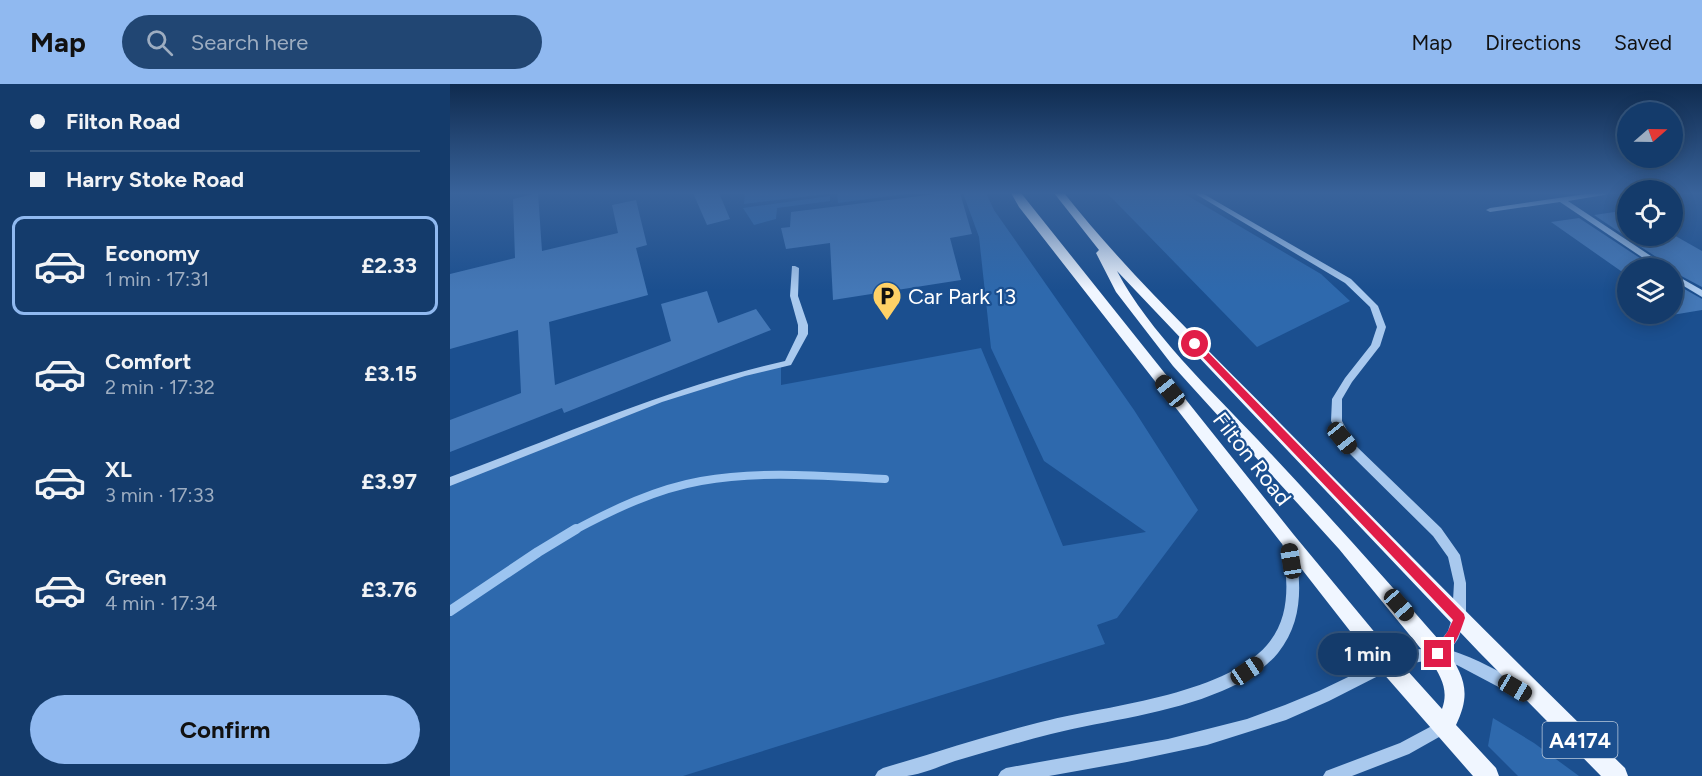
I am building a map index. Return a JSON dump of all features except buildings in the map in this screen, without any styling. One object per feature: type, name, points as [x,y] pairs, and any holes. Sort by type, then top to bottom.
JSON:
[{"type":"main road","name":"Filton Road","points":[[1039,225],[1389,665],[1488,776]]},
{"type":"main road","name":"Filton Road","points":[[1085,225],[1187,336],[1459,618]]},
{"type":"main road","points":[[1090,232],[1122,292],[1178,363],[1345,544],[1419,628],[1438,654],[1450,671],[1456,687],[1457,701],[1453,713],[1443,727]]},
{"type":"main road","name":"A4174","points":[[1459,618],[1617,776]]},
{"type":"street","points":[[1252,225],[1348,281],[1365,296],[1381,320],[1381,339],[1342,387],[1335,406],[1338,429],[1350,448],[1446,543],[1454,555],[1459,579],[1459,618],[1453,635],[1438,654]]},
{"type":"street","points":[[1599,225],[1648,258]]},
{"type":"street","points":[[450,482],[688,389],[743,372],[788,363],[803,334],[803,325],[794,296],[795,268]]},
{"type":"street","points":[[1683,285],[1702,294]]},
{"type":"street","points":[[883,776],[1053,726],[1204,691],[1234,679],[1260,662],[1274,646],[1292,610],[1294,576],[1288,540]]},
{"type":"street","points":[[1006,776],[1114,758],[1227,734],[1301,707],[1389,665],[1414,656],[1438,654],[1452,657],[1544,705]]},
{"type":"street","points":[[1331,776],[1404,748],[1443,727]]},
{"type":"shaded area","points":[[975,225],[1005,225],[1134,410],[1198,510],[1117,618],[1097,625],[1105,644],[683,776],[450,776],[450,482],[638,408],[781,364],[781,385],[981,348],[1063,546],[1146,532],[1044,461],[991,348],[979,237]]},
{"type":"shaded area","points":[[1138,225],[1238,225],[1321,274],[1350,301],[1257,347]]},
{"type":"shaded area","points":[[1493,718],[1534,743],[1579,776],[1518,776],[1488,746]]},
{"type":"waterway","points":[[573,531],[636,501],[668,489],[701,481],[770,475],[885,479]]},
{"type":"waterway","points":[[450,611],[576,529]]},
{"type":"place","name":"Car Park 13","points":[[887,322]]},
{"type":"route","points":[[1195,344],[1459,618],[1453,635],[1438,654]]}]
